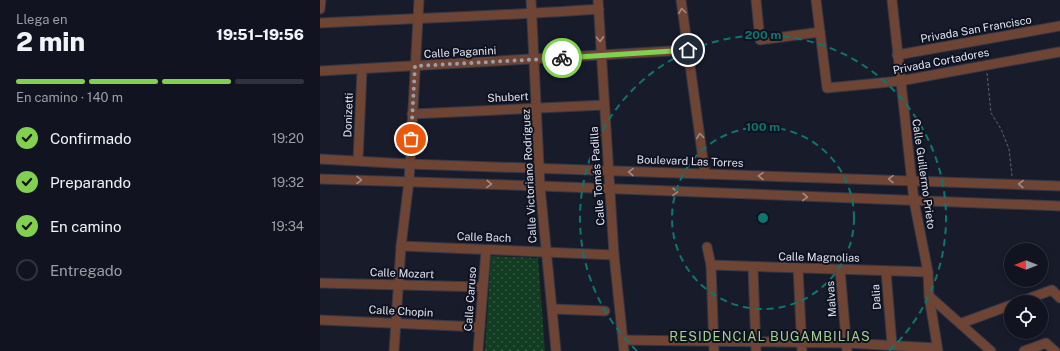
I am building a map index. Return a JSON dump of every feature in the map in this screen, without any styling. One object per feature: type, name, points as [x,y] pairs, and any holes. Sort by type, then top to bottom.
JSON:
[{"type":"street","points":[[320,9],[321,0]]},
{"type":"street","points":[[394,351],[401,246],[409,181],[418,0]]},
{"type":"street","name":"Calle Victoriano Rodríguez","points":[[531,0],[540,186],[556,351]]},
{"type":"street","points":[[681,0],[705,174]]},
{"type":"street","points":[[756,0],[760,40],[820,32],[816,0]]},
{"type":"street","name":"Calle Guillermo Prieto","points":[[892,0],[914,201],[928,272],[929,296],[938,349]]},
{"type":"street","points":[[320,24],[418,18],[532,14],[598,5]]},
{"type":"street","name":"Calle Tomás Padilla","points":[[598,5],[614,255],[624,351]]},
{"type":"street","name":"Privada San Francisco","points":[[897,55],[1060,26]]},
{"type":"street","name":"Privada Cortadores","points":[[820,32],[827,88],[900,82],[986,64],[1059,52]]},
{"type":"street","name":"Calle Paganini","points":[[320,71],[362,70],[534,60],[601,54],[688,50]]},
{"type":"street","name":"Donizetti","points":[[358,160],[362,70]]},
{"type":"street","name":"Shubert","points":[[412,114],[604,104]]},
{"type":"street","name":"Boulevard Las Torres","points":[[320,159],[540,169],[1060,186]]},
{"type":"street","points":[[320,179],[409,181],[611,190],[1060,206]]},
{"type":"street","name":"Calle Bach","points":[[401,246],[614,255]]},
{"type":"street","points":[[708,247],[711,265],[714,346]]},
{"type":"street","name":"Calle Caruso","points":[[478,351],[486,250]]},
{"type":"street","name":"Calle Magnolias","points":[[711,265],[928,272]]},
{"type":"street","points":[[753,267],[756,346]]},
{"type":"street","points":[[798,268],[801,347]]},
{"type":"street","name":"Malvas","points":[[840,269],[847,347]]},
{"type":"street","name":"Dalia","points":[[886,271],[892,345]]},
{"type":"street","name":"Calle Mozart","points":[[320,283],[483,287]]},
{"type":"street","points":[[1038,295],[1052,290],[1060,298]]},
{"type":"street","points":[[929,296],[962,323],[991,351]]},
{"type":"street","points":[[962,323],[1004,308]]},
{"type":"street","points":[[553,309],[605,310]]},
{"type":"street","name":"Calle Chopin","points":[[320,320],[480,327]]},
{"type":"street","points":[[623,340],[714,346],[847,347],[892,345],[938,349]]},
{"type":"street","points":[[1024,351],[1046,343],[1055,351]]},
{"type":"path","points":[[986,64],[991,113],[1001,129],[1010,149],[1012,184]]},
{"type":"green space","points":[[491,256],[538,258],[545,351],[485,351]]},
{"type":"way so far","points":[[411,139],[415,66],[562,58]]},
{"type":"district","name":"RESIDENCIAL BUGAMBILIAS","points":[[770,336]]},
{"type":"route","points":[[562,58],[601,54],[688,50]]}]
